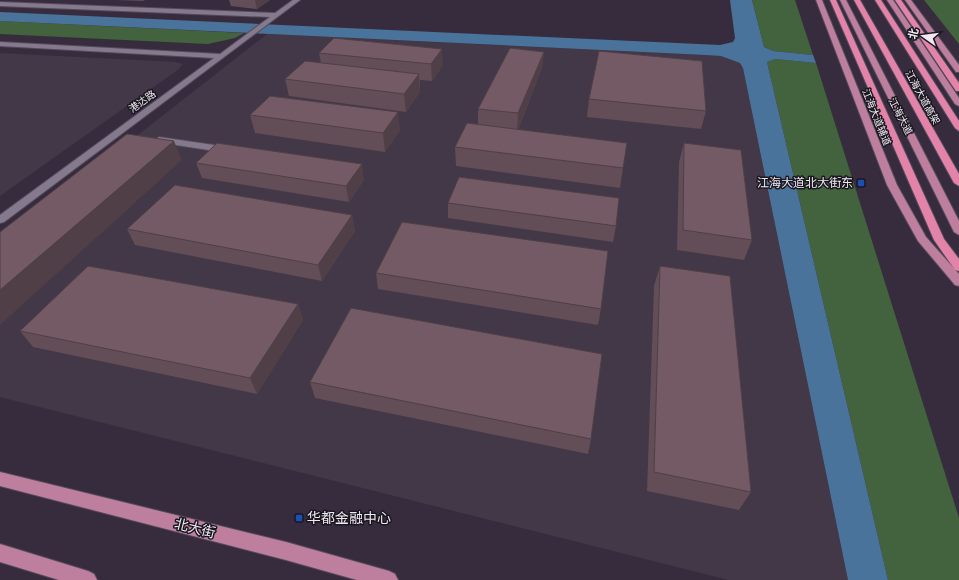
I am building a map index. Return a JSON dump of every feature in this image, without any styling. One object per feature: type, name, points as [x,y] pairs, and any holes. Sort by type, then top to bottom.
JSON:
[{"type":"highway","points":[[833,0],[939,240],[959,267]]},
{"type":"highway","name":"江海大道高架","points":[[857,0],[959,183]]},
{"type":"highway","name":"江海大道高架","points":[[878,0],[959,128]]},
{"type":"highway","points":[[898,0],[959,89]]},
{"type":"main road","name":"江海大道辅道","points":[[819,0],[892,185],[922,239],[959,282]]},
{"type":"main road","name":"江海大道","points":[[843,0],[959,232]]},
{"type":"main road","points":[[890,0],[959,104]]},
{"type":"main road","points":[[908,0],[959,70]]},
{"type":"main road","name":"北大街","points":[[0,479],[286,551],[390,580]]},
{"type":"main road","points":[[0,553],[88,580]]},
{"type":"street","name":"港达路","points":[[0,220],[298,0]]},
{"type":"street","points":[[0,4],[277,16]]},
{"type":"street","points":[[0,44],[223,56]]},
{"type":"street","points":[[115,134],[130,137]]},
{"type":"street","points":[[146,139],[239,151]]},
{"type":"shaded area","points":[[267,34],[705,55],[721,56],[740,63],[743,68],[848,580],[729,580],[0,397],[0,243]]},
{"type":"shaded area","points":[[0,53],[175,62],[183,64],[179,69],[0,196]]},
{"type":"green space","points":[[752,0],[795,0],[813,55],[773,51],[764,47]]},
{"type":"green space","points":[[924,0],[959,0],[959,44]]},
{"type":"green space","points":[[0,21],[244,33],[235,38],[208,44],[0,34]]},
{"type":"green space","points":[[775,59],[816,63],[959,518],[959,580],[888,580],[767,62]]},
{"type":"water","points":[[730,0],[752,0],[764,47],[773,51],[813,55],[816,63],[775,59],[767,62],[888,580],[848,580],[743,68],[740,63],[721,56],[705,55],[0,21],[0,12],[720,45],[733,42],[735,38]]},
{"type":"building","points":[[334,38],[442,49],[431,64],[319,53]]},
{"type":"building","points":[[510,48],[544,52],[518,113],[478,109]]},
{"type":"building","points":[[599,51],[702,61],[706,111],[589,99]]},
{"type":"building","points":[[305,61],[419,74],[404,94],[285,79]]},
{"type":"building","points":[[270,96],[398,112],[383,133],[250,115]]},
{"type":"building","points":[[467,123],[627,143],[623,168],[455,147]]},
{"type":"building","points":[[127,134],[174,141],[0,290],[0,232]]},
{"type":"building","points":[[217,143],[362,164],[346,186],[196,163]]},
{"type":"building","points":[[684,143],[741,150],[752,240],[683,230]]},
{"type":"building","points":[[459,177],[619,198],[616,226],[448,203]]},
{"type":"building","points":[[175,185],[352,215],[318,265],[127,229]]},
{"type":"building","points":[[402,222],[608,251],[601,309],[376,273]]},
{"type":"building","points":[[88,266],[298,304],[250,378],[20,331]]},
{"type":"building","points":[[660,266],[730,276],[751,492],[654,472]]},
{"type":"building","points":[[351,308],[602,354],[591,439],[310,382]]},
{"type":"place","name":"江海大道北大街东","points":[[861,183]]},
{"type":"place","name":"华都金融中心","points":[[299,518]]}]
